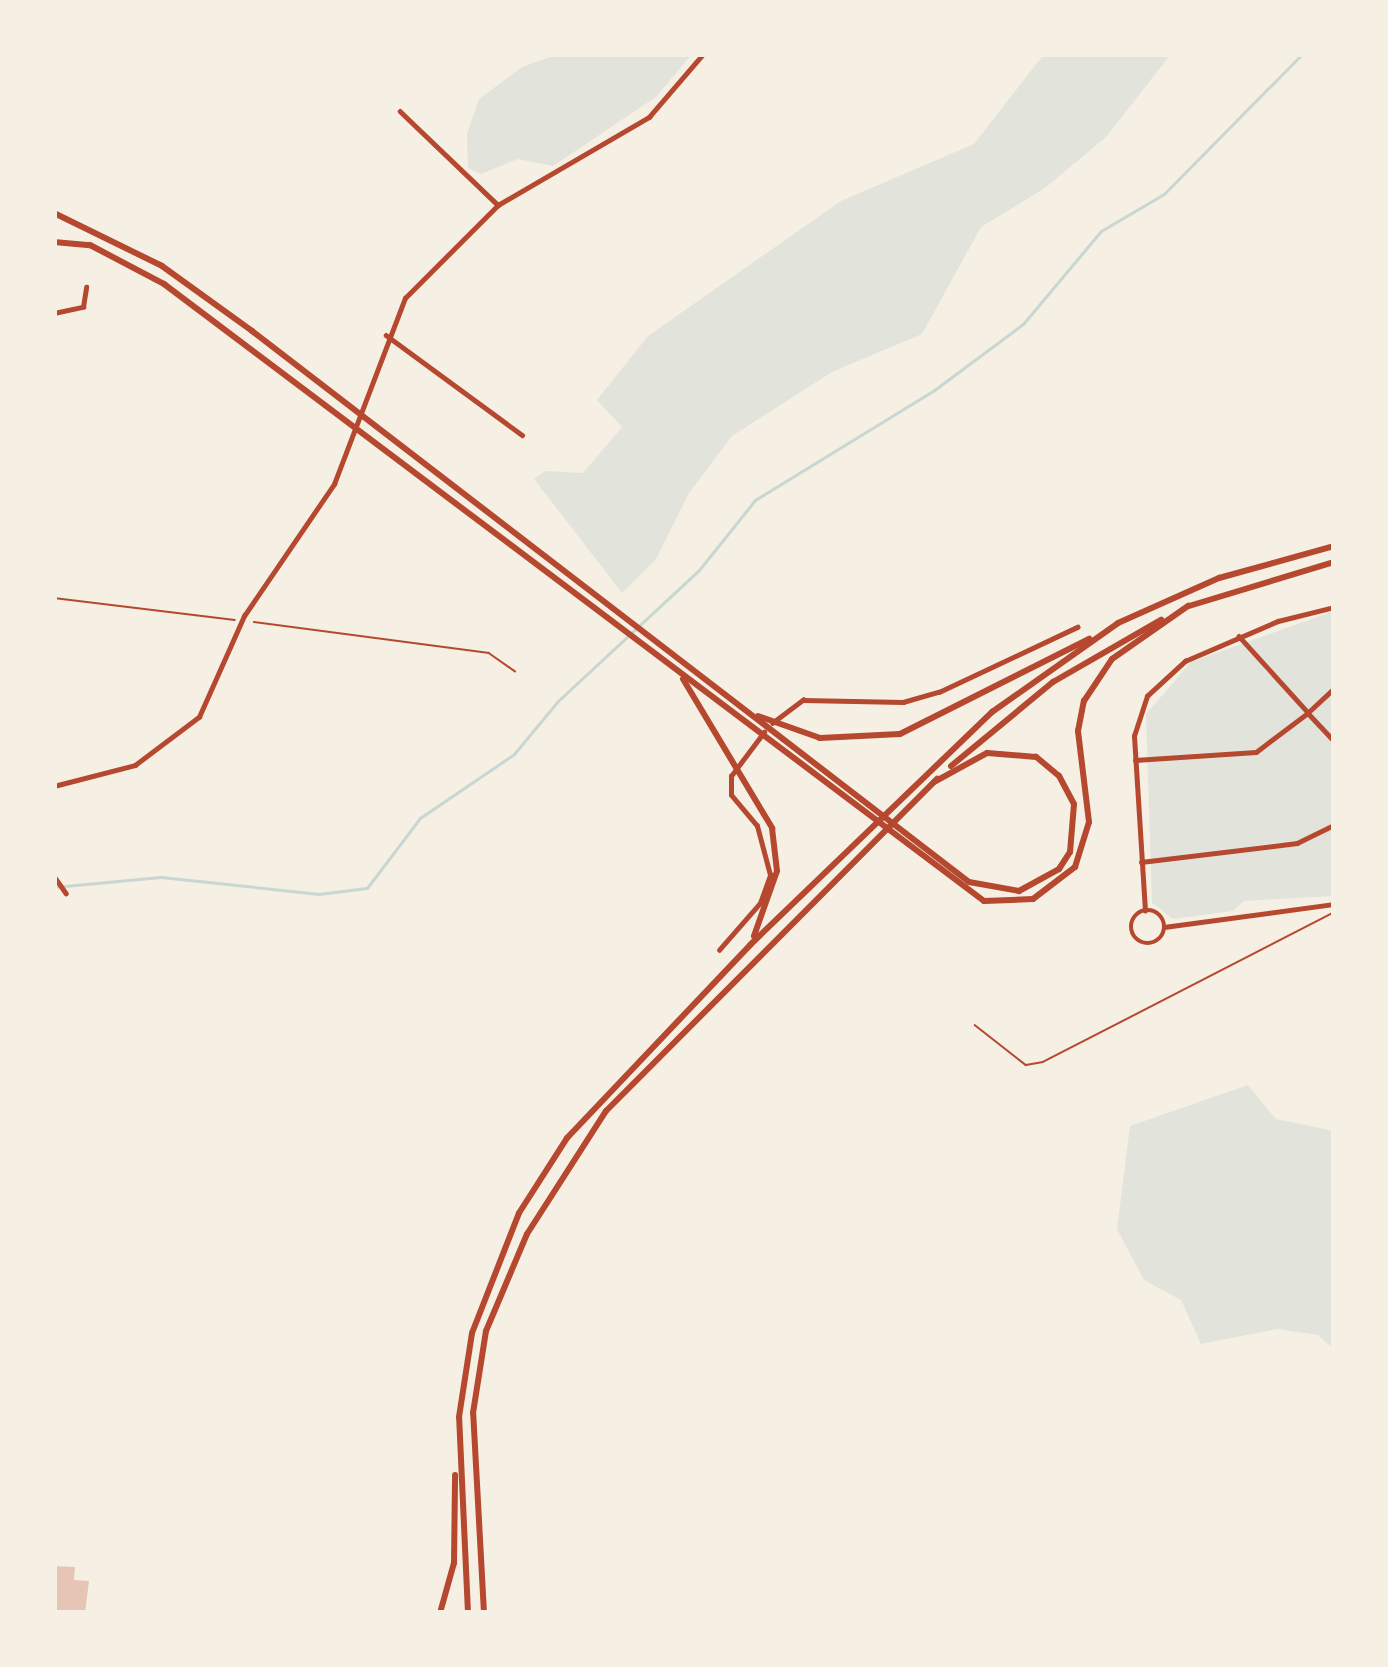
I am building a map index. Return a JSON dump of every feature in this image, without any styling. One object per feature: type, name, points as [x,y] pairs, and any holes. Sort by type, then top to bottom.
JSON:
[{"type":"highway","points":[[54,213],[162,266],[742,707],[963,890],[1006,904],[1056,886],[1084,848],[1084,701],[1112,659],[1188,606]]},
{"type":"highway","points":[[54,242],[89,244],[164,284],[943,865],[995,892],[1041,882],[1070,852],[1074,804],[1036,757],[987,753],[934,782]]},
{"type":"highway","points":[[742,707],[785,729],[833,739],[918,729],[1118,623],[1219,578],[1334,546]]},
{"type":"highway","points":[[484,1613],[473,1413],[486,1331],[527,1234],[606,1111],[934,782],[1053,682],[1188,606],[1334,562]]},
{"type":"highway","points":[[440,1613],[454,1563],[459,1417],[490,1278],[542,1174],[595,1104],[886,809],[992,712],[1118,623]]},
{"type":"highway","points":[[668,663],[706,706],[758,796],[776,841],[777,871],[751,944]]},
{"type":"highway","points":[[459,1417],[468,1613]]},
{"type":"street","points":[[54,785],[92,782],[171,744],[219,685],[243,620],[311,528],[347,450],[386,335],[405,298],[498,205],[649,117],[703,54]]},
{"type":"street","points":[[400,111],[498,205]]},
{"type":"street","points":[[54,313],[83,307],[86,287]]},
{"type":"street","points":[[386,335],[522,434]]},
{"type":"street","points":[[1334,608],[1239,638],[1178,665],[1152,689],[1136,719],[1134,760],[1145,910],[1164,927],[1334,908]]},
{"type":"street","points":[[719,950],[760,903],[770,874],[768,849],[731,795],[731,776],[784,710],[803,700],[903,702],[939,692],[1076,627]]},
{"type":"street","points":[[1239,638],[1334,741]]},
{"type":"street","points":[[1134,760],[1256,752],[1334,689]]},
{"type":"street","points":[[1141,862],[1297,843],[1334,825]]},
{"type":"street","points":[[55,878],[66,893]]},
{"type":"street","points":[[1145,910],[1133,919],[1137,940],[1156,942],[1164,927]]},
{"type":"path","points":[[54,598],[490,652],[515,671]]},
{"type":"path","points":[[975,1024],[1016,1060],[1043,1062],[1334,908]]},
{"type":"shaded area","points":[[558,54],[692,54],[656,97],[553,166],[518,159],[481,174],[468,168],[467,134],[479,99],[522,67]]},
{"type":"shaded area","points":[[1044,54],[1171,54],[1106,137],[1045,188],[981,227],[922,334],[832,372],[732,436],[689,493],[656,559],[622,593],[534,479],[545,471],[583,473],[622,427],[597,400],[648,336],[841,201],[974,144]]},
{"type":"shaded area","points":[[1334,611],[1334,896],[1244,901],[1233,911],[1173,919],[1152,903],[1146,714],[1191,662]]},
{"type":"shaded area","points":[[1248,1085],[1276,1119],[1334,1131],[1334,1350],[1318,1335],[1277,1329],[1201,1344],[1181,1300],[1144,1280],[1117,1229],[1130,1126]]},
{"type":"building","points":[[54,1566],[75,1567],[74,1580],[89,1581],[85,1613],[54,1613]]},
{"type":"waterway","points":[[54,887],[161,877],[319,894],[367,888],[420,818],[514,754],[558,701],[699,570],[755,500],[933,391],[1023,324],[1101,231],[1164,194],[1302,54]]}]
